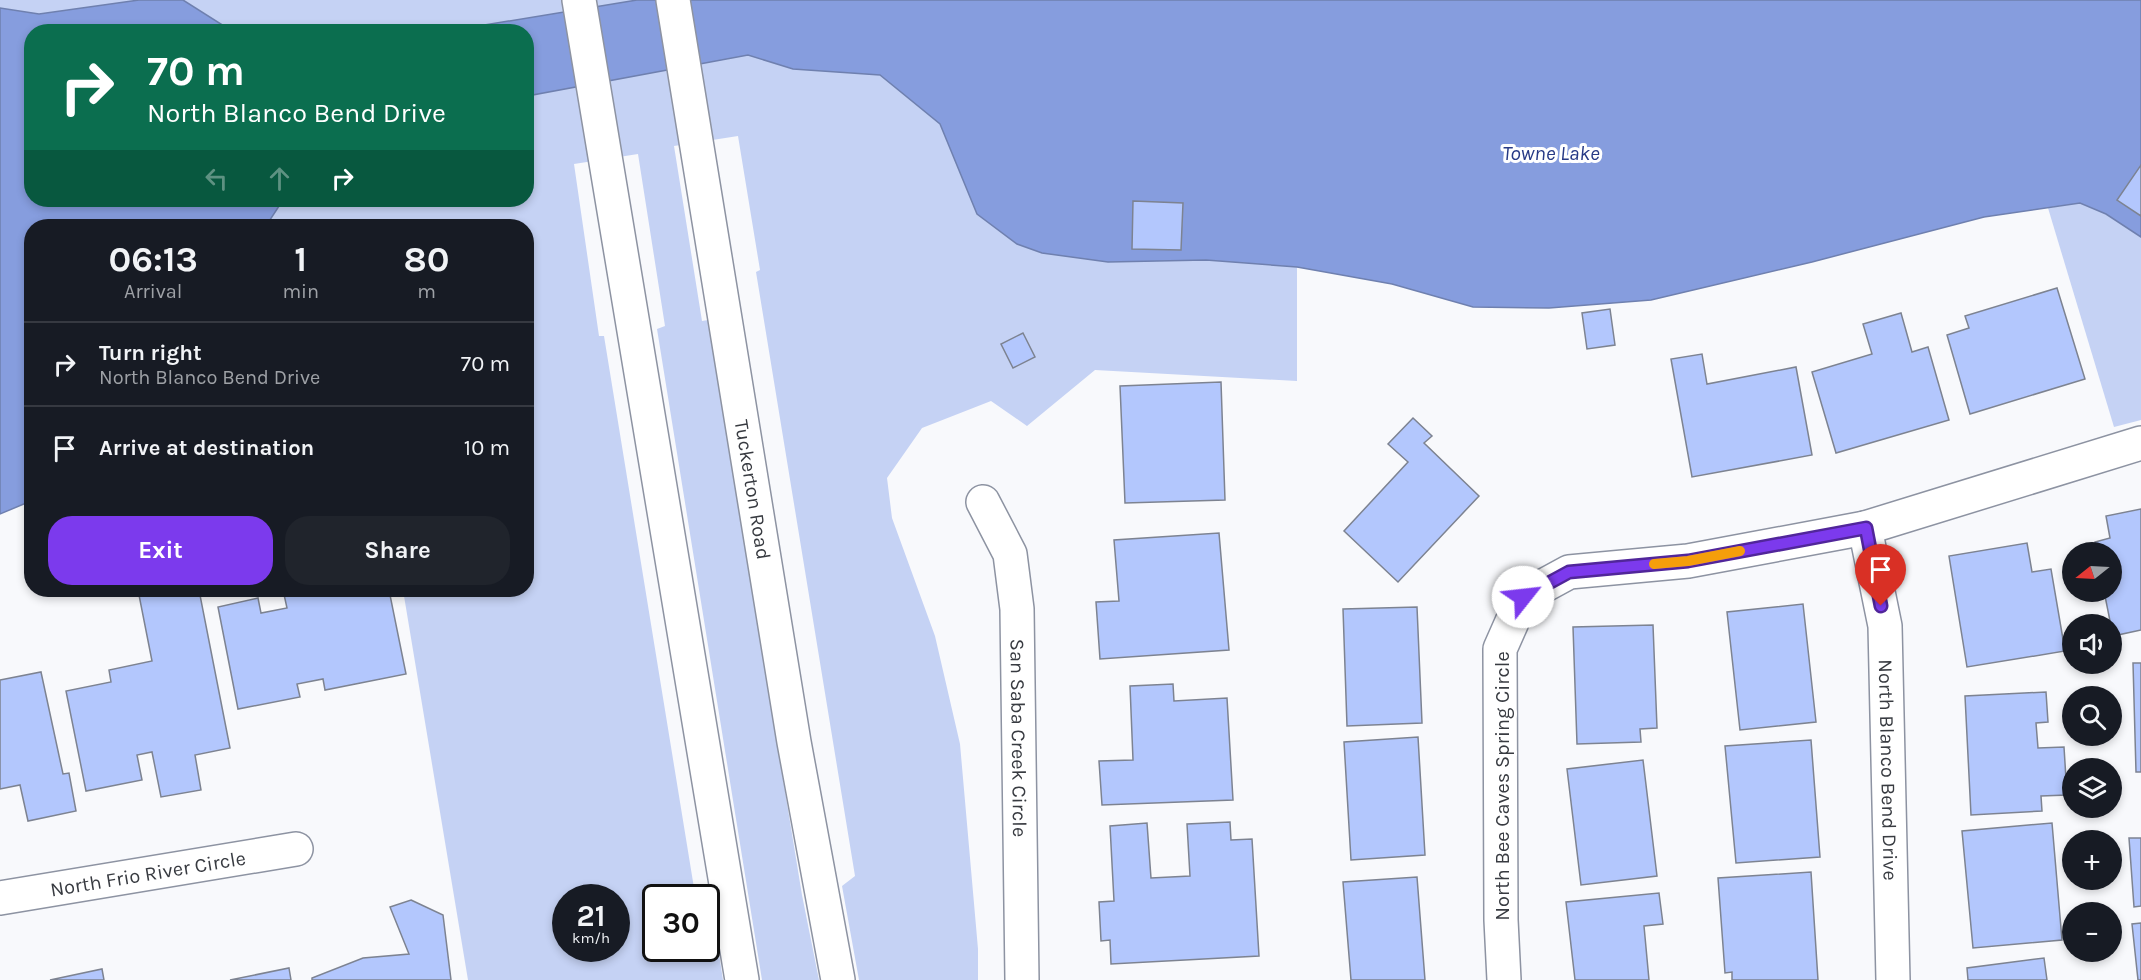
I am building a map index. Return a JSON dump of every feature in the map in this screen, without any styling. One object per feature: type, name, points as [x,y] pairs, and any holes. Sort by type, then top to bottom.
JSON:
[{"type":"street","points":[[579,0],[742,980]]},
{"type":"street","name":"Tuckerton Road","points":[[673,0],[794,742],[838,980]]},
{"type":"street","points":[[1866,528],[2141,443]]},
{"type":"street","name":"San Saba Creek Circle","points":[[983,502],[1010,554],[1017,609],[1022,980]]},
{"type":"street","name":"North Bee Caves Spring Circle","points":[[1504,980],[1501,920],[1500,649],[1523,597],[1569,572],[1688,561],[1866,528]]},
{"type":"street","name":"North Blanco Bend Drive","points":[[1866,528],[1885,626],[1893,980]]},
{"type":"street","name":"North Frio River Circle","points":[[0,898],[296,849]]},
{"type":"shaded area","points":[[0,0],[139,0],[39,14],[0,8]]},
{"type":"shaded area","points":[[183,0],[637,0],[491,24],[221,24]]},
{"type":"shaded area","points":[[748,54],[793,69],[880,75],[940,124],[977,214],[1206,260],[1297,267],[1297,381],[1095,370],[1027,426],[991,401],[922,428],[887,478],[892,518],[935,636],[960,744],[978,949],[978,980],[859,980],[842,886],[855,876],[756,272],[760,270],[738,136],[674,146],[702,321],[708,320],[802,895],[819,980],[762,980],[657,329],[665,326],[638,154],[574,164],[599,336],[604,336],[693,884],[642,884],[642,962],[720,961],[723,980],[468,980],[404,597],[534,597],[534,219],[271,219],[279,207],[534,207],[534,95]]},
{"type":"shaded area","points":[[2080,203],[2106,214],[2141,237],[2141,420],[2114,427],[2048,208]]},
{"type":"water","points":[[139,0],[183,0],[221,24],[24,24],[24,207],[278,207],[271,219],[24,219],[24,504],[0,514],[0,8],[39,14]]},
{"type":"water","name":"Towne Lake","points":[[637,0],[2141,0],[2141,237],[2106,214],[2080,203],[1984,217],[1812,262],[1651,300],[1549,308],[1473,307],[1392,284],[1297,267],[1206,260],[1108,262],[1042,253],[1017,244],[977,214],[940,124],[880,75],[793,69],[748,55],[534,95],[534,24],[491,24]]},
{"type":"building","points":[[2141,165],[2141,216],[2117,200]]},
{"type":"building","points":[[1133,201],[1183,203],[1181,250],[1132,249]]},
{"type":"building","points":[[2057,288],[2085,379],[1970,414],[1947,335],[1969,328],[1965,316]]},
{"type":"building","points":[[1610,309],[1615,345],[1587,349],[1582,313]]},
{"type":"building","points":[[1901,313],[1912,352],[1928,347],[1949,420],[1836,453],[1812,372],[1872,354],[1863,324]]},
{"type":"building","points":[[1023,333],[1035,357],[1013,368],[1001,344]]},
{"type":"building","points":[[1702,354],[1707,384],[1796,367],[1812,455],[1692,477],[1671,359]]},
{"type":"building","points":[[1221,382],[1225,500],[1125,503],[1120,386]]},
{"type":"building","points":[[1413,418],[1432,436],[1424,443],[1479,496],[1398,582],[1344,531],[1408,462],[1388,444]]},
{"type":"building","points":[[2141,509],[2141,630],[2122,634],[2122,614],[2109,614],[2106,602],[2122,602],[2122,542],[2095,542],[2110,538],[2106,516]]},
{"type":"building","points":[[1219,533],[1229,650],[1100,659],[1096,602],[1119,601],[1114,540]]},
{"type":"building","points":[[2027,543],[2032,572],[2051,569],[2062,633],[2062,651],[1967,667],[1949,556]]},
{"type":"building","points":[[139,597],[200,597],[230,748],[195,755],[201,790],[161,797],[152,752],[137,755],[142,780],[86,791],[66,691],[111,682],[109,670],[152,661]]},
{"type":"building","points":[[285,597],[390,597],[406,674],[325,690],[323,679],[297,684],[300,697],[238,709],[218,607],[258,598],[261,613],[287,608]]},
{"type":"building","points":[[1803,604],[1816,722],[1740,730],[1727,612]]},
{"type":"building","points":[[1417,607],[1422,723],[1347,726],[1343,609]]},
{"type":"building","points":[[1653,625],[1657,728],[1640,729],[1641,742],[1577,744],[1573,627]]},
{"type":"building","points":[[2133,663],[2141,663],[2141,772],[2136,772]]},
{"type":"building","points":[[41,672],[63,774],[69,773],[76,811],[28,821],[20,785],[0,789],[0,680]]},
{"type":"building","points":[[1173,684],[1174,701],[1227,698],[1233,800],[1102,805],[1099,761],[1133,760],[1130,686]]},
{"type":"building","points":[[2046,692],[2048,722],[2036,723],[2038,748],[2064,747],[2062,795],[2041,796],[2042,811],[1971,815],[1965,696]]},
{"type":"building","points":[[1418,737],[1425,855],[1351,860],[1344,742]]},
{"type":"building","points":[[1811,740],[1820,857],[1736,863],[1725,746]]},
{"type":"building","points":[[1643,760],[1657,876],[1581,885],[1567,769]]},
{"type":"building","points":[[1230,822],[1231,840],[1252,839],[1259,956],[1111,964],[1110,940],[1101,941],[1099,902],[1114,901],[1110,826],[1147,823],[1151,878],[1190,876],[1187,824]]},
{"type":"building","points":[[2052,823],[2062,940],[1973,948],[1962,831]]},
{"type":"building","points":[[2129,838],[2141,838],[2141,906],[2134,907]]},
{"type":"building","points":[[1811,872],[1818,980],[1732,980],[1732,972],[1725,973],[1718,878]]},
{"type":"building","points":[[1417,877],[1425,980],[1351,980],[1343,882]]},
{"type":"building","points":[[1659,893],[1663,924],[1644,926],[1649,980],[1575,980],[1566,902]]},
{"type":"building","points":[[411,900],[443,915],[451,980],[312,980],[312,978],[363,958],[409,954],[390,907]]},
{"type":"building","points":[[2141,923],[2141,980],[2138,980],[2132,924]]},
{"type":"building","points":[[2044,958],[2047,980],[1968,980],[1967,968]]},
{"type":"building","points":[[289,968],[291,980],[230,980]]},
{"type":"building","points":[[102,969],[104,980],[50,980]]},
{"type":"slow traffic","points":[[1654,564],[1688,561],[1740,551]]},
{"type":"route","points":[[1523,597],[1569,572],[1688,561],[1866,528],[1881,606]]}]
